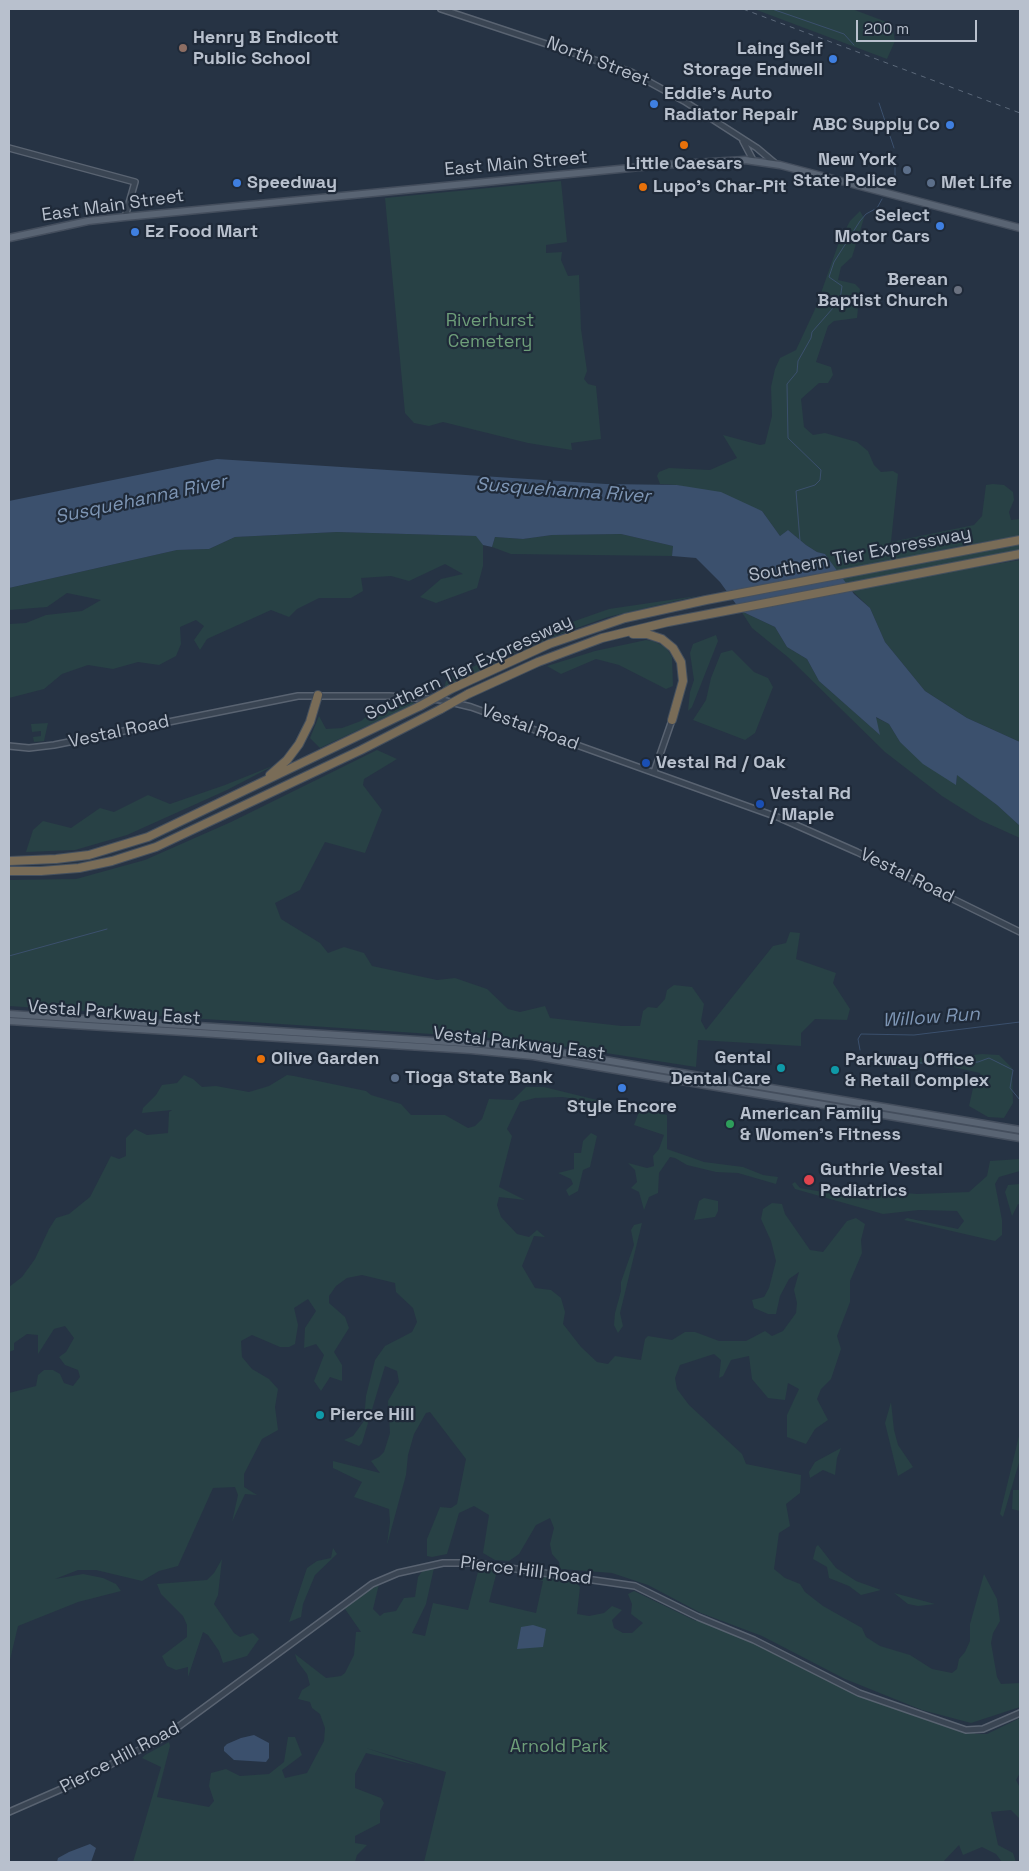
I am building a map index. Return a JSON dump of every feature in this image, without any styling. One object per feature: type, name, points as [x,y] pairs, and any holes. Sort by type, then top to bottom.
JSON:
[{"type":"highway","name":"Southern Tier Expressway","points":[[10,860],[72,858],[128,845],[160,833],[451,689],[584,630],[632,616],[706,600],[1020,540]]},
{"type":"highway","name":"Southern Tier Expressway","points":[[9,871],[79,868],[112,861],[156,847],[361,750],[468,694],[538,662],[602,638],[718,612],[1020,554]]},
{"type":"highway","points":[[602,638],[647,634],[662,639],[673,648],[681,662],[683,681],[672,720]]},
{"type":"highway","points":[[248,790],[278,770],[295,751],[310,722],[318,696]]},
{"type":"main road","name":"East Main Street","points":[[9,238],[125,216],[661,165],[753,160],[776,164],[1020,228]]},
{"type":"main road","name":"Vestal Parkway East","points":[[9,1014],[527,1047],[1020,1130]]},
{"type":"main road","name":"Vestal Parkway East","points":[[9,1021],[471,1050],[533,1056],[1020,1138]]},
{"type":"street","name":"North Street","points":[[441,9],[631,72],[667,90],[742,141],[757,148],[776,164]]},
{"type":"street","name":"North Street","points":[[742,141],[753,160]]},
{"type":"street","points":[[9,148],[135,182],[125,216]]},
{"type":"street","name":"Vestal Road","points":[[9,746],[29,748],[54,745],[264,702],[318,696],[447,700],[654,772],[808,829],[1020,932]]},
{"type":"street","points":[[654,772],[672,720]]},
{"type":"street","name":"Pierce Hill Road","points":[[9,1812],[66,1787],[163,1738],[372,1584],[398,1573],[443,1563],[474,1564],[635,1586],[698,1617],[754,1640],[859,1692],[966,1730],[983,1729],[1020,1713]]},
{"type":"green space","points":[[754,9],[852,9],[892,24],[895,41],[887,59]]},
{"type":"green space","name":"Riverhurst Cemetery","points":[[561,181],[567,242],[546,245],[546,253],[562,252],[561,260],[568,276],[579,275],[581,329],[587,371],[584,379],[588,384],[596,386],[601,439],[571,443],[572,450],[528,443],[443,422],[429,426],[414,423],[405,413],[385,198]]},
{"type":"green space","points":[[860,211],[864,218],[852,257],[841,267],[838,280],[855,284],[860,289],[857,318],[834,321],[828,326],[816,362],[831,367],[833,375],[828,383],[819,383],[801,399],[804,427],[813,435],[825,433],[857,442],[868,451],[874,465],[881,472],[893,471],[898,474],[891,542],[974,525],[982,516],[986,485],[993,484],[1004,485],[1013,492],[1014,500],[1009,512],[1011,520],[1020,519],[1020,536],[955,547],[838,573],[825,554],[817,552],[806,545],[788,530],[780,536],[762,511],[677,485],[660,484],[657,476],[659,472],[669,468],[710,470],[737,458],[723,435],[760,445],[765,444],[772,416],[771,387],[775,369],[780,358],[796,350],[816,307],[839,242],[850,221]]},
{"type":"green space","points":[[337,532],[477,536],[483,545],[483,566],[477,588],[436,603],[420,597],[441,579],[463,574],[445,564],[409,581],[391,576],[361,578],[363,591],[351,598],[319,598],[297,609],[289,617],[271,610],[207,639],[200,650],[194,640],[204,626],[196,620],[180,627],[181,644],[176,656],[159,665],[138,662],[113,669],[88,665],[62,674],[44,689],[9,698],[9,624],[26,623],[46,615],[82,611],[101,600],[67,593],[47,607],[9,610],[9,588],[177,550],[209,549],[235,537]]},
{"type":"green space","points":[[621,534],[673,546],[672,556],[511,554],[492,547],[495,537],[523,539],[552,535]]},
{"type":"green space","points":[[1020,543],[1020,551],[1013,553],[846,584],[840,576]]},
{"type":"green space","points":[[1020,560],[1020,742],[967,718],[925,691],[885,642],[870,608],[849,588]]},
{"type":"green space","points":[[697,596],[608,617],[563,633],[516,652],[444,689],[446,681],[462,672],[552,629],[609,609]]},
{"type":"green space","points":[[741,611],[775,627],[787,647],[807,659],[819,681],[879,734],[875,717],[889,724],[900,742],[956,784],[957,774],[997,805],[1020,826],[1020,838],[980,820],[942,796],[885,752],[789,658],[752,628]]},
{"type":"green space","points":[[716,635],[718,641],[692,707],[688,711],[690,692],[694,680],[690,653],[693,644]]},
{"type":"green space","points":[[646,640],[666,647],[672,657],[673,686],[666,689],[619,665],[596,659],[561,674],[547,666],[595,651]]},
{"type":"green space","points":[[732,650],[754,672],[768,678],[773,687],[755,733],[745,740],[693,720],[706,700],[711,678],[721,653]]},
{"type":"green space","points":[[403,701],[416,703],[320,748],[310,738],[319,716],[326,729],[342,728],[361,721],[382,704]]},
{"type":"green space","points":[[48,723],[44,741],[34,742],[33,737],[41,736],[41,731],[32,732],[31,724]]},
{"type":"green space","points":[[377,750],[397,759],[364,779],[363,785],[382,810],[365,853],[325,842],[300,890],[275,903],[281,919],[320,943],[328,953],[344,947],[364,953],[372,966],[437,980],[455,978],[487,989],[508,1009],[520,1012],[545,1006],[550,1018],[622,1026],[640,1026],[643,1011],[648,1007],[657,1008],[665,999],[667,990],[674,985],[692,987],[704,1004],[701,1021],[706,1030],[773,946],[786,943],[790,932],[800,933],[796,959],[836,973],[833,983],[850,1009],[847,1020],[815,1019],[801,1033],[801,1046],[698,1040],[696,1067],[522,1040],[9,1006],[9,880],[76,879],[145,860],[231,822]]},
{"type":"green space","points":[[275,765],[227,790],[127,835],[75,850],[26,852],[33,830],[43,821],[71,828],[100,808],[114,812],[148,795],[170,804]]},
{"type":"green space","points":[[170,1028],[506,1048],[635,1068],[635,1070],[496,1049]]},
{"type":"green space","points":[[982,1054],[999,1055],[1012,1068],[1013,1103],[1004,1118],[988,1117],[969,1106],[973,1088],[982,1081],[980,1073],[940,1064],[904,1064],[900,1068],[877,1066],[875,1062],[866,1057],[946,1058]]},
{"type":"green space","points":[[184,1075],[193,1079],[202,1087],[216,1086],[249,1092],[269,1086],[287,1075],[294,1076],[366,1091],[371,1095],[401,1104],[411,1115],[445,1115],[468,1128],[475,1126],[482,1119],[489,1099],[513,1100],[526,1087],[544,1087],[609,1103],[612,1106],[563,1097],[535,1098],[520,1102],[507,1129],[512,1136],[499,1187],[525,1200],[499,1197],[497,1205],[501,1217],[517,1234],[529,1237],[537,1230],[545,1237],[534,1236],[522,1266],[535,1288],[551,1290],[561,1298],[565,1312],[563,1324],[581,1347],[597,1362],[608,1364],[615,1356],[641,1360],[645,1339],[648,1336],[672,1340],[685,1332],[695,1332],[719,1341],[746,1341],[765,1331],[772,1336],[783,1331],[796,1313],[797,1303],[794,1290],[799,1272],[789,1279],[780,1296],[776,1314],[768,1314],[754,1308],[752,1300],[764,1297],[769,1288],[776,1261],[771,1241],[761,1219],[763,1209],[772,1203],[782,1204],[785,1214],[810,1250],[823,1252],[847,1221],[856,1218],[865,1224],[861,1240],[862,1253],[850,1281],[850,1302],[837,1336],[841,1349],[831,1379],[821,1389],[817,1399],[828,1420],[815,1429],[806,1444],[787,1437],[787,1415],[799,1389],[788,1383],[785,1400],[768,1398],[752,1379],[749,1356],[731,1360],[723,1376],[719,1378],[721,1360],[714,1354],[680,1365],[675,1378],[677,1389],[689,1405],[742,1454],[746,1464],[801,1475],[800,1493],[786,1504],[790,1526],[779,1533],[774,1569],[785,1578],[800,1584],[805,1592],[823,1606],[862,1628],[866,1637],[880,1646],[910,1655],[932,1669],[952,1673],[957,1669],[959,1659],[970,1641],[970,1624],[984,1574],[997,1599],[1000,1621],[993,1633],[991,1643],[997,1677],[1001,1684],[1020,1683],[1020,1707],[971,1723],[922,1710],[845,1679],[762,1636],[701,1613],[648,1585],[612,1573],[560,1569],[559,1562],[552,1554],[550,1544],[554,1528],[550,1518],[536,1525],[519,1554],[509,1561],[495,1560],[483,1553],[489,1515],[474,1506],[459,1513],[447,1554],[427,1556],[427,1539],[440,1507],[451,1508],[457,1504],[466,1459],[430,1412],[426,1413],[414,1434],[408,1455],[406,1475],[387,1545],[390,1522],[389,1509],[354,1497],[362,1482],[333,1468],[333,1461],[380,1473],[371,1461],[384,1452],[390,1433],[388,1401],[399,1382],[397,1371],[385,1366],[362,1443],[359,1446],[344,1440],[353,1436],[364,1421],[366,1396],[375,1360],[385,1346],[412,1332],[417,1322],[413,1308],[396,1292],[395,1283],[362,1275],[347,1278],[336,1286],[329,1296],[329,1303],[345,1317],[349,1328],[334,1352],[342,1365],[342,1381],[330,1377],[321,1391],[314,1381],[324,1355],[316,1344],[304,1348],[305,1328],[316,1311],[308,1299],[294,1308],[298,1325],[295,1344],[289,1347],[280,1347],[252,1335],[241,1341],[242,1357],[252,1369],[269,1379],[278,1389],[275,1407],[278,1430],[262,1439],[244,1474],[244,1487],[257,1495],[245,1494],[232,1522],[238,1495],[235,1487],[213,1488],[178,1566],[159,1571],[142,1581],[96,1570],[78,1570],[55,1579],[83,1574],[103,1578],[116,1584],[121,1591],[78,1602],[18,1626],[9,1664],[9,1393],[36,1386],[38,1375],[44,1370],[53,1370],[60,1374],[64,1383],[73,1386],[80,1377],[78,1370],[65,1365],[59,1357],[66,1352],[74,1338],[65,1326],[54,1329],[38,1354],[38,1335],[27,1334],[14,1343],[14,1350],[9,1352],[9,1287],[22,1277],[35,1259],[56,1218],[69,1214],[90,1197],[111,1156],[119,1159],[126,1156],[126,1138],[135,1129],[147,1135],[168,1133],[169,1112],[172,1110],[142,1113],[143,1108],[156,1095],[162,1085],[177,1083]]},
{"type":"green space","points":[[802,1097],[1020,1132],[1020,1135],[897,1115]]},
{"type":"green space","points":[[640,1109],[667,1115],[667,1149],[704,1162],[743,1167],[763,1175],[778,1177],[776,1184],[738,1173],[716,1172],[687,1165],[670,1157],[659,1173],[658,1193],[649,1197],[644,1210],[639,1192],[631,1188],[637,1182],[635,1170],[628,1163],[647,1168],[654,1166],[653,1156],[659,1149],[664,1135],[634,1125]]},
{"type":"green space","points":[[591,1133],[597,1136],[590,1167],[583,1170],[578,1191],[569,1196],[566,1190],[573,1184],[571,1179],[558,1173],[574,1169],[574,1153],[581,1153],[583,1141]]},
{"type":"green space","points":[[1020,1159],[1020,1171],[999,1177],[995,1184],[1002,1220],[1002,1235],[995,1241],[904,1220],[907,1218],[958,1229],[964,1221],[957,1211],[919,1210],[883,1214],[795,1189],[792,1184],[795,1182],[800,1188],[869,1200],[873,1186],[894,1192],[917,1194],[969,1192],[987,1176],[990,1161]]},
{"type":"green space","points":[[1020,1184],[1020,1205],[1018,1204],[1012,1216],[1005,1192],[1008,1185]]},
{"type":"green space","points":[[704,1198],[718,1201],[718,1211],[715,1217],[694,1220],[699,1201]]},
{"type":"green space","points":[[642,1223],[620,1313],[623,1326],[618,1333],[614,1325],[615,1313],[621,1291],[621,1282],[634,1245],[631,1230],[634,1225]]},
{"type":"green space","points":[[891,1402],[894,1430],[898,1445],[913,1467],[898,1476],[885,1423]]},
{"type":"green space","points":[[1020,1432],[1020,1459],[1003,1517],[1000,1514]]},
{"type":"green space","points":[[841,1448],[837,1458],[835,1475],[823,1470],[810,1478],[809,1472],[815,1462]]},
{"type":"green space","points":[[1013,1490],[1020,1490],[1020,1511],[1012,1509]]},
{"type":"green space","points":[[818,1545],[836,1568],[856,1581],[881,1590],[861,1595],[849,1586],[829,1578],[827,1567],[813,1559]]},
{"type":"green space","points":[[333,1548],[337,1554],[315,1575],[303,1604],[301,1617],[289,1622],[307,1568],[317,1561],[331,1558]]},
{"type":"green space","points":[[222,1559],[218,1595],[214,1604],[234,1633],[240,1637],[253,1633],[259,1639],[247,1656],[223,1663],[219,1651],[208,1635],[203,1632],[188,1677],[188,1667],[176,1670],[167,1666],[162,1656],[187,1637],[187,1625],[183,1616],[161,1594],[157,1584],[207,1580],[214,1573]]},
{"type":"green space","name":"Arnold Park","points":[[480,1564],[498,1567],[489,1602],[536,1613],[543,1581],[521,1575],[544,1578],[545,1573],[575,1577],[575,1581],[580,1587],[577,1614],[589,1616],[604,1613],[612,1606],[622,1610],[612,1620],[614,1628],[623,1633],[632,1633],[643,1623],[631,1614],[632,1604],[628,1594],[634,1591],[696,1621],[698,1617],[754,1640],[846,1686],[951,1726],[976,1730],[975,1734],[987,1734],[1020,1718],[1020,1773],[1016,1780],[1020,1788],[1020,1819],[1011,1810],[991,1812],[998,1845],[1013,1853],[1016,1862],[1002,1862],[996,1854],[982,1847],[963,1855],[959,1845],[943,1862],[424,1862],[446,1772],[366,1748],[417,1765],[366,1753],[355,1774],[355,1788],[381,1798],[384,1803],[380,1811],[380,1823],[355,1836],[355,1843],[367,1845],[357,1855],[355,1862],[133,1862],[161,1767],[142,1758],[145,1755],[169,1742],[170,1746],[157,1797],[209,1807],[214,1801],[209,1786],[211,1773],[226,1769],[240,1776],[269,1774],[284,1762],[288,1737],[295,1737],[302,1755],[282,1770],[285,1778],[307,1773],[324,1741],[325,1728],[320,1714],[312,1708],[310,1702],[298,1699],[302,1690],[310,1685],[307,1674],[297,1661],[295,1654],[326,1678],[341,1676],[345,1673],[354,1655],[356,1632],[361,1632],[343,1606],[380,1580],[373,1609],[380,1616],[384,1613],[396,1611],[404,1598],[415,1597],[418,1577],[423,1570],[434,1568],[426,1604],[412,1633],[425,1636],[433,1603],[468,1610]]},
{"type":"green space","points":[[894,1593],[935,1604],[918,1606],[908,1604]]},
{"type":"water","name":"Susquehanna River","points":[[217,459],[606,484],[677,485],[721,492],[762,511],[780,536],[788,530],[806,545],[817,552],[825,554],[854,594],[870,608],[885,642],[925,691],[967,718],[1020,742],[1020,826],[997,805],[957,775],[956,785],[923,764],[900,742],[889,724],[876,717],[880,735],[819,681],[807,659],[787,647],[775,627],[741,611],[720,582],[696,558],[672,556],[673,546],[621,534],[552,535],[523,539],[495,537],[492,547],[483,545],[476,536],[337,532],[235,537],[209,549],[177,550],[9,588],[9,501]]},
{"type":"water","points":[[533,1625],[546,1629],[543,1647],[517,1649],[521,1627]]},
{"type":"water","points":[[254,1735],[269,1743],[269,1758],[266,1762],[234,1760],[224,1751],[224,1747],[227,1744]]},
{"type":"water","points":[[90,1844],[96,1848],[91,1862],[57,1862],[58,1858],[69,1852]]},
{"type":"waterway","points":[[772,9],[844,34],[854,45]]},
{"type":"waterway","points":[[879,103],[894,148]]},
{"type":"waterway","points":[[895,159],[895,177]]},
{"type":"waterway","points":[[800,541],[796,491],[815,485],[820,480],[821,470],[788,438],[787,384],[797,372],[798,361],[811,338],[812,332],[840,300],[842,286],[829,277],[834,262],[860,221],[866,214],[877,208],[882,199]]},
{"type":"waterway","points":[[9,956],[107,929]]},
{"type":"waterway","name":"Willow Run","points":[[860,1050],[858,1039],[861,1034],[914,1035],[1020,1022]]},
{"type":"waterway","name":"Willow Run","points":[[860,1057],[862,1061],[952,1064],[978,1062],[989,1058],[1013,1070],[1010,1088],[1020,1100]]},
{"type":"railway","points":[[743,9],[1020,113]]},
{"type":"place","name":"Henry B Endicott Public School","points":[[183,48]]},
{"type":"place","name":"Laing Self Storage Endwell","points":[[833,59]]},
{"type":"place","name":"Eddie's Auto Radiator Repair","points":[[654,104]]},
{"type":"place","name":"ABC Supply Co","points":[[950,125]]},
{"type":"place","name":"Little Caesars","points":[[684,145]]},
{"type":"place","name":"New York State Police","points":[[907,170]]},
{"type":"place","name":"Speedway","points":[[237,183]]},
{"type":"place","name":"Met Life","points":[[931,183]]},
{"type":"place","name":"Lupo's Char-Pit","points":[[643,187]]},
{"type":"place","name":"Select Motor Cars","points":[[940,226]]},
{"type":"place","name":"Ez Food Mart","points":[[135,232]]},
{"type":"place","name":"Berean Baptist Church","points":[[958,290]]},
{"type":"place","name":"Vestal Rd / Oak","points":[[646,763]]},
{"type":"place","name":"Vestal Rd / Maple","points":[[760,804]]},
{"type":"place","name":"Olive Garden","points":[[261,1059]]},
{"type":"place","name":"Gental Dental Care","points":[[781,1068]]},
{"type":"place","name":"Parkway Office & Retail Complex","points":[[835,1070]]},
{"type":"place","name":"Tioga State Bank","points":[[395,1078]]},
{"type":"place","name":"Style Encore","points":[[622,1088]]},
{"type":"place","name":"American Family & Women's Fitness","points":[[730,1124]]},
{"type":"place","name":"Guthrie Vestal Pediatrics","points":[[809,1180]]},
{"type":"place","name":"Pierce Hill","points":[[320,1415]]}]
